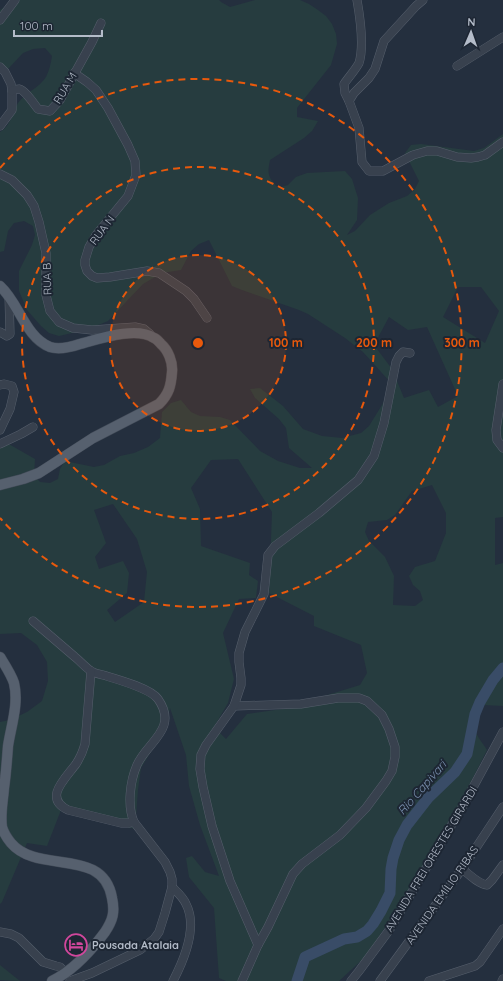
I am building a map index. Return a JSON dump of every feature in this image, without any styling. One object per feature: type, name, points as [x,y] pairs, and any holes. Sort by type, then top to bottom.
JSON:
[{"type":"main road","points":[[0,286],[9,296],[33,334],[41,343],[51,348],[70,347],[105,337],[125,333],[137,333],[154,337],[164,346],[171,359],[172,369],[171,383],[168,392],[158,404],[93,438],[39,473],[0,485]]},
{"type":"main road","points":[[0,657],[9,671],[14,683],[16,696],[8,746],[1,815],[2,827],[6,836],[21,852],[34,857],[78,864],[99,874],[107,882],[111,890],[114,908],[113,916],[108,927],[100,939],[68,977],[52,981]]},
{"type":"street","points":[[0,20],[15,0]]},
{"type":"street","points":[[357,0],[360,18],[361,48],[358,64],[344,84],[345,93],[359,128],[362,162],[370,171],[383,171],[413,155],[427,151],[437,151],[457,157],[478,157],[484,155],[503,142]]},
{"type":"street","points":[[349,101],[375,69],[384,41],[423,0]]},
{"type":"street","name":"RUA M","points":[[12,91],[17,89],[20,90],[25,93],[38,109],[50,111],[60,100],[101,23]]},
{"type":"street","points":[[457,66],[503,37]]},
{"type":"street","points":[[0,67],[5,72],[11,84],[12,91],[12,110],[0,126]]},
{"type":"street","name":"RUA N","points":[[74,73],[96,90],[135,161],[136,176],[128,196],[96,235],[89,247],[85,260],[87,271],[92,276],[97,278],[147,271],[159,273],[186,291],[194,299],[206,318]]},
{"type":"street","name":"RUA B","points":[[0,174],[12,180],[27,195],[34,206],[46,253],[46,295],[50,311],[59,322],[73,328],[92,330],[135,327],[144,329],[154,337]]},
{"type":"street","points":[[0,332],[7,336],[10,334],[9,296]]},
{"type":"street","points":[[258,946],[230,881],[212,826],[200,769],[201,755],[206,745],[234,706],[241,685],[239,653],[245,632],[264,594],[268,555],[276,546],[319,513],[358,480],[374,456],[384,423],[398,356],[403,352],[410,353]]},
{"type":"street","points":[[0,385],[4,384],[12,386],[14,392],[10,409],[0,430]]},
{"type":"street","points":[[503,384],[496,430],[497,440],[503,448]]},
{"type":"street","points":[[0,444],[33,427]]},
{"type":"street","points":[[0,932],[11,934],[19,938],[43,962],[56,966],[68,977],[92,973],[140,950],[154,939],[159,932],[172,887],[172,879],[165,862],[134,822],[131,809],[130,790],[137,765],[163,729],[163,706],[156,697],[143,689],[92,671],[33,621]]},
{"type":"street","points":[[92,671],[85,744],[77,763],[60,785],[57,799],[59,804],[68,810],[121,823],[134,822]]},
{"type":"street","points":[[234,706],[301,704],[338,698],[360,698],[367,701],[382,716],[389,729],[395,747],[395,757],[392,771],[366,808],[340,835],[302,864],[293,874],[242,981]]},
{"type":"street","name":"AVENIDA FREI ORESTES GIRARDI","points":[[351,981],[390,929],[464,804],[503,732]]},
{"type":"street","name":"AVENIDA EMÍLIO RIBAS","points":[[380,981],[462,869],[503,807]]},
{"type":"street","points":[[462,869],[478,882],[487,885],[503,865]]},
{"type":"street","points":[[172,887],[181,896],[186,904],[191,919],[190,933],[186,949],[173,981]]},
{"type":"street","points":[[428,981],[475,966],[480,962],[503,929]]},
{"type":"green space","points":[[14,0],[219,0],[230,7],[255,0],[300,0],[309,4],[326,16],[332,24],[336,34],[337,44],[331,65],[297,108],[297,117],[318,121],[312,131],[304,138],[270,160],[269,175],[278,188],[288,185],[296,177],[307,173],[345,171],[352,179],[358,198],[357,220],[347,235],[355,231],[370,215],[389,203],[407,196],[415,189],[419,181],[405,153],[411,145],[421,144],[474,151],[484,148],[503,134],[503,517],[495,518],[495,565],[503,563],[503,706],[483,705],[476,719],[475,730],[487,750],[432,859],[364,958],[339,981],[226,981],[219,978],[214,908],[189,877],[186,858],[192,856],[205,872],[219,876],[200,825],[189,786],[186,755],[170,708],[165,729],[141,768],[135,829],[61,810],[47,846],[27,843],[0,904],[0,722],[10,720],[27,712],[42,701],[48,681],[47,662],[37,645],[21,633],[0,634],[0,439],[35,459],[34,475],[40,482],[50,483],[58,479],[60,469],[65,461],[94,467],[104,465],[120,456],[134,453],[148,447],[160,438],[162,412],[171,403],[181,400],[191,412],[200,416],[220,417],[230,420],[260,451],[278,461],[300,468],[312,468],[289,448],[286,428],[279,419],[255,398],[250,389],[260,388],[283,406],[303,429],[322,436],[342,438],[361,433],[369,426],[390,392],[391,383],[363,352],[345,338],[308,314],[232,286],[209,240],[199,244],[191,251],[181,270],[162,273],[143,284],[108,321],[89,329],[59,336],[49,333],[41,326],[27,310],[19,291],[19,271],[32,245],[35,235],[33,226],[24,221],[14,223],[8,231],[4,251],[0,252],[0,132],[9,123],[18,103],[46,77],[52,56],[45,48],[33,49],[23,53],[9,68],[0,73],[0,10]],"holes":[[[458,287],[481,287],[499,311],[485,343],[443,317]],[[389,317],[408,330],[427,327],[458,396],[438,407],[429,390],[404,398],[392,369],[374,345]],[[238,459],[272,512],[269,593],[314,616],[314,626],[361,645],[367,673],[360,685],[282,709],[247,714],[226,739],[214,727],[228,703],[234,679],[223,633],[239,599],[256,598],[258,581],[249,575],[250,563],[201,546],[200,509],[191,488],[211,460]],[[432,485],[446,513],[446,533],[435,561],[415,567],[409,576],[413,585],[420,591],[423,600],[415,606],[393,605],[394,576],[385,557],[369,541],[365,532],[368,522],[387,520],[395,515],[412,491]],[[113,504],[137,539],[147,572],[144,602],[115,622],[107,610],[127,593],[129,573],[123,561],[99,569],[95,557],[106,543],[94,510]]]},
{"type":"green space","points":[[0,965],[20,981],[0,980]]},
{"type":"waterway","name":"Rio Capivari","points":[[297,981],[305,957],[344,939],[357,937],[367,931],[373,924],[390,893],[391,869],[399,840],[407,825],[428,798],[455,772],[467,754],[475,714],[480,702],[493,680],[503,668]]},
{"type":"place","name":"Pousada Atalaia","points":[[76,945]]}]
